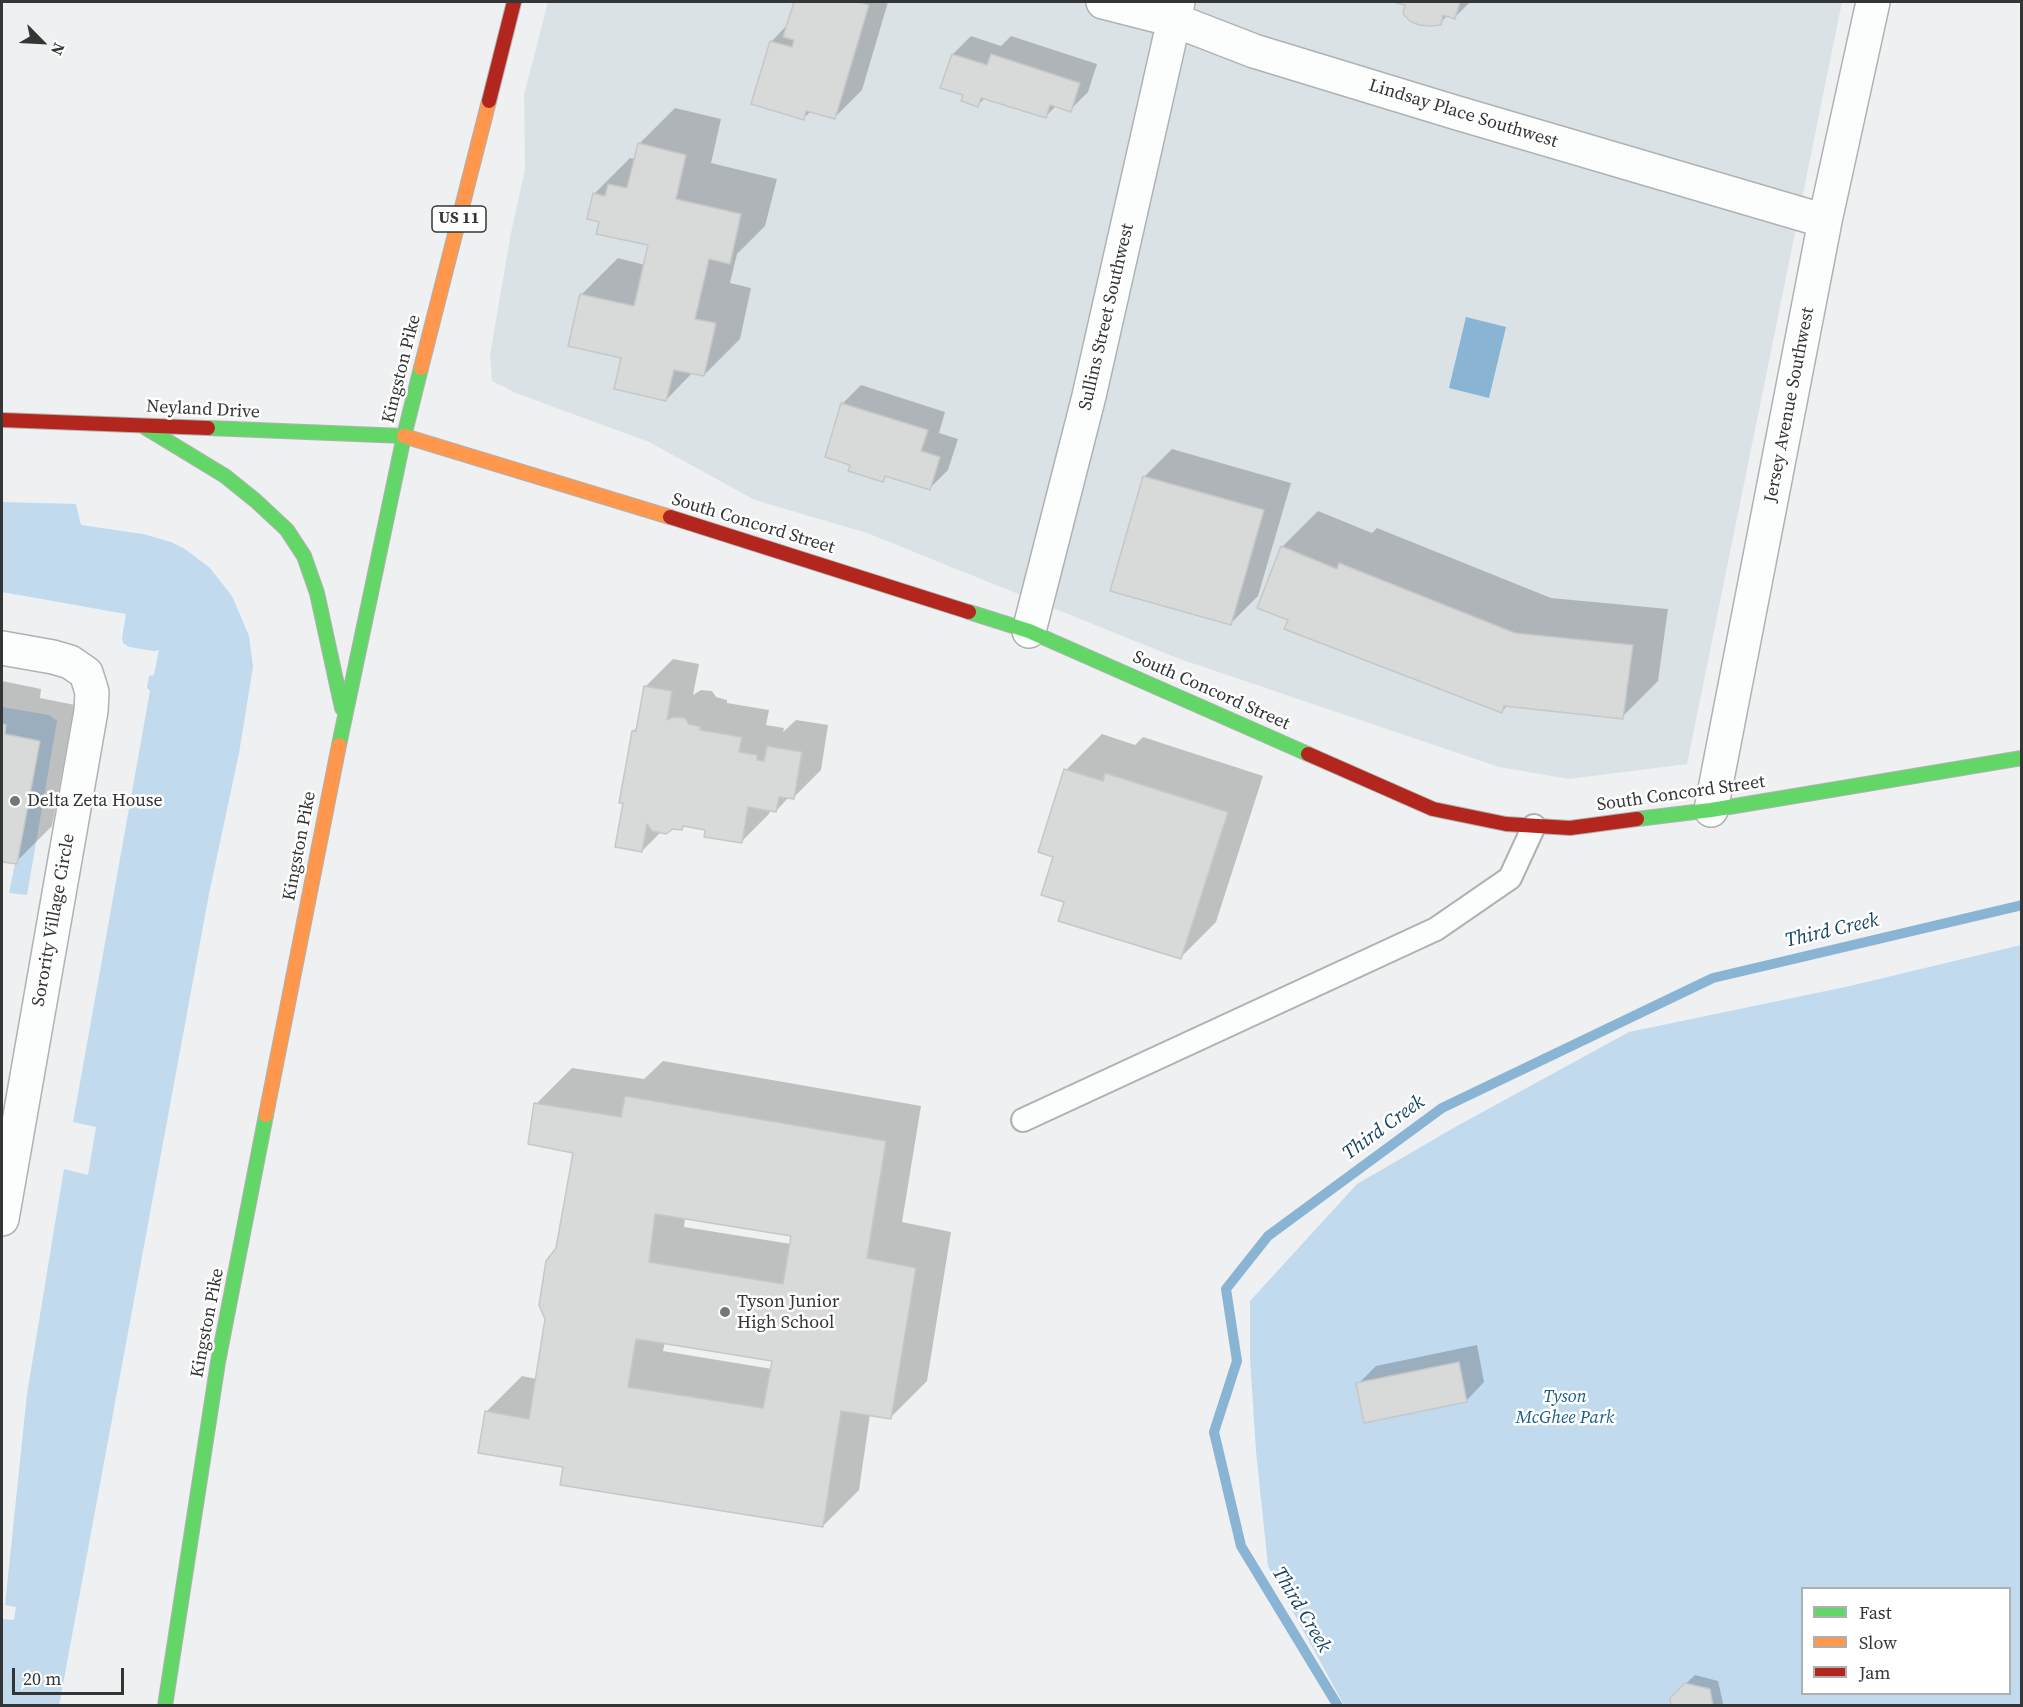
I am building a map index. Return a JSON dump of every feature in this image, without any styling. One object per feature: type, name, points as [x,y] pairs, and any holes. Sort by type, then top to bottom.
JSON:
[{"type":"main road","name":"Kingston Pike","points":[[165,1706],[218,1362],[344,719],[404,436],[513,2]]},
{"type":"main road","name":"Neyland Drive","points":[[2,420],[404,436]]},
{"type":"main road","points":[[142,425],[225,476],[287,530],[304,556],[317,593],[344,719]]},
{"type":"main road","name":"South Concord Street","points":[[404,436],[714,530],[1029,631],[1433,808],[1506,824],[1570,828],[1711,810],[2022,758]]},
{"type":"street","name":"Lindsay Place Southwest","points":[[1103,2],[1176,11],[1254,51],[1825,221]]},
{"type":"street","name":"Jersey Avenue Southwest","points":[[1711,810],[1825,221],[1873,2]]},
{"type":"street","name":"Sullins Street Southwest","points":[[1029,631],[1089,396],[1176,11]]},
{"type":"street","name":"Sorority Village Circle","points":[[2,648],[69,662],[86,674],[92,692],[91,711],[2,1219]]},
{"type":"lane","points":[[1023,1120],[1436,929],[1510,878],[1534,826]]},
{"type":"shaded area","points":[[548,2],[1842,2],[1687,764],[1569,779],[1499,767],[1177,658],[867,533],[755,500],[649,442],[516,393],[492,381],[490,355],[511,233],[525,169],[524,95]]},
{"type":"shaded area","points":[[1466,317],[1506,327],[1489,398],[1449,388]]},
{"type":"green space","points":[[2,502],[76,504],[81,525],[143,534],[171,542],[185,549],[210,568],[232,596],[249,636],[253,667],[239,753],[209,894],[59,1706],[2,1705],[3,1619],[14,1620],[16,1607],[5,1605],[27,1394],[64,1169],[88,1175],[96,1127],[73,1122],[150,691],[147,688],[149,676],[154,675],[159,650],[129,647],[123,643],[126,614],[2,592]]},
{"type":"green space","points":[[2,707],[49,715],[57,721],[27,895],[9,893],[40,741],[5,734],[6,725],[2,724]]},
{"type":"green space","name":"Tyson McGhee Park","points":[[2021,945],[2021,1705],[1344,1705],[1268,1566],[1256,1451],[1250,1359],[1250,1301],[1357,1184],[1457,1126],[1629,1032],[1850,986]]},
{"type":"building","points":[[794,2],[856,2],[869,5],[835,119],[806,111],[804,120],[751,104],[770,41],[792,47],[794,40],[783,37]]},
{"type":"building","points":[[1393,2],[1460,2],[1455,19],[1443,15],[1441,25],[1430,26],[1410,21],[1403,14],[1405,5]]},
{"type":"building","points":[[952,54],[987,65],[991,54],[1080,83],[1071,112],[1050,105],[1046,118],[981,98],[978,107],[961,101],[963,95],[940,88]]},
{"type":"building","points":[[638,143],[686,155],[676,199],[741,214],[730,264],[709,259],[695,319],[716,323],[704,376],[674,370],[666,401],[614,389],[621,358],[568,346],[580,294],[634,306],[648,245],[596,234],[599,222],[587,219],[593,193],[605,196],[608,184],[627,188]]},
{"type":"building","points":[[841,403],[928,430],[921,451],[940,457],[930,490],[885,476],[883,482],[848,471],[850,465],[825,457]]},
{"type":"building","points":[[1143,476],[1264,510],[1231,625],[1110,591]]},
{"type":"building","points":[[1281,546],[1337,569],[1339,563],[1515,633],[1633,645],[1623,719],[1504,706],[1502,713],[1284,629],[1288,620],[1257,608]]},
{"type":"building","points":[[644,686],[672,691],[667,720],[673,717],[685,718],[689,724],[701,727],[700,730],[742,737],[739,752],[757,755],[757,760],[764,761],[767,746],[802,752],[794,799],[779,797],[776,812],[748,807],[742,843],[704,837],[705,830],[683,826],[682,830],[673,829],[666,834],[652,831],[647,824],[642,852],[615,847],[623,803],[619,803],[632,731],[636,731]]},
{"type":"building","name":"Delta Zeta House","points":[[2,724],[6,725],[5,734],[40,741],[17,864],[2,862]]},
{"type":"building","points":[[1064,769],[1103,781],[1105,773],[1228,812],[1181,959],[1058,921],[1064,902],[1041,895],[1053,857],[1038,852]]},
{"type":"building","name":"Tyson Junior High School","points":[[625,1096],[886,1141],[867,1258],[916,1268],[891,1419],[841,1411],[823,1527],[560,1485],[563,1467],[478,1453],[485,1411],[529,1419],[545,1319],[539,1305],[546,1261],[556,1248],[573,1153],[528,1144],[534,1103],[621,1117]],"holes":[[[655,1214],[791,1236],[783,1284],[649,1262]],[[636,1339],[772,1361],[763,1408],[628,1387]]]},
{"type":"building","points":[[1459,1362],[1467,1402],[1364,1423],[1356,1383]]},
{"type":"building","points":[[1685,1683],[1710,1689],[1713,1706],[1671,1706],[1670,1698]]},
{"type":"waterway","name":"Third Creek","points":[[1338,1706],[1241,1546],[1214,1432],[1237,1361],[1226,1289],[1268,1236],[1442,1108],[1713,978],[2022,905]]},
{"type":"traffic: fast","points":[[339,745],[404,436],[421,368]]},
{"type":"traffic: fast","points":[[146,428],[225,476],[287,530],[304,556],[317,593],[342,708]]},
{"type":"traffic: fast","points":[[208,428],[404,436]]},
{"type":"traffic: fast","points":[[969,612],[1029,631],[1308,754]]},
{"type":"traffic: fast","points":[[1637,819],[1711,810],[2022,758]]},
{"type":"traffic: fast","points":[[165,1706],[218,1362],[266,1115]]},
{"type":"traffic: slow","points":[[421,368],[489,101]]},
{"type":"traffic: slow","points":[[404,436],[670,517]]},
{"type":"traffic: slow","points":[[266,1115],[339,745]]},
{"type":"traffic: jam","points":[[489,101],[514,2]]},
{"type":"traffic: jam","points":[[2,420],[208,428]]},
{"type":"traffic: jam","points":[[670,517],[969,612]]},
{"type":"traffic: jam","points":[[1308,754],[1433,809],[1506,824],[1570,828],[1637,819]]},
{"type":"place","name":"Delta Zeta House","points":[[15,801]]},
{"type":"place","name":"Tyson Junior High School","points":[[725,1312]]}]
